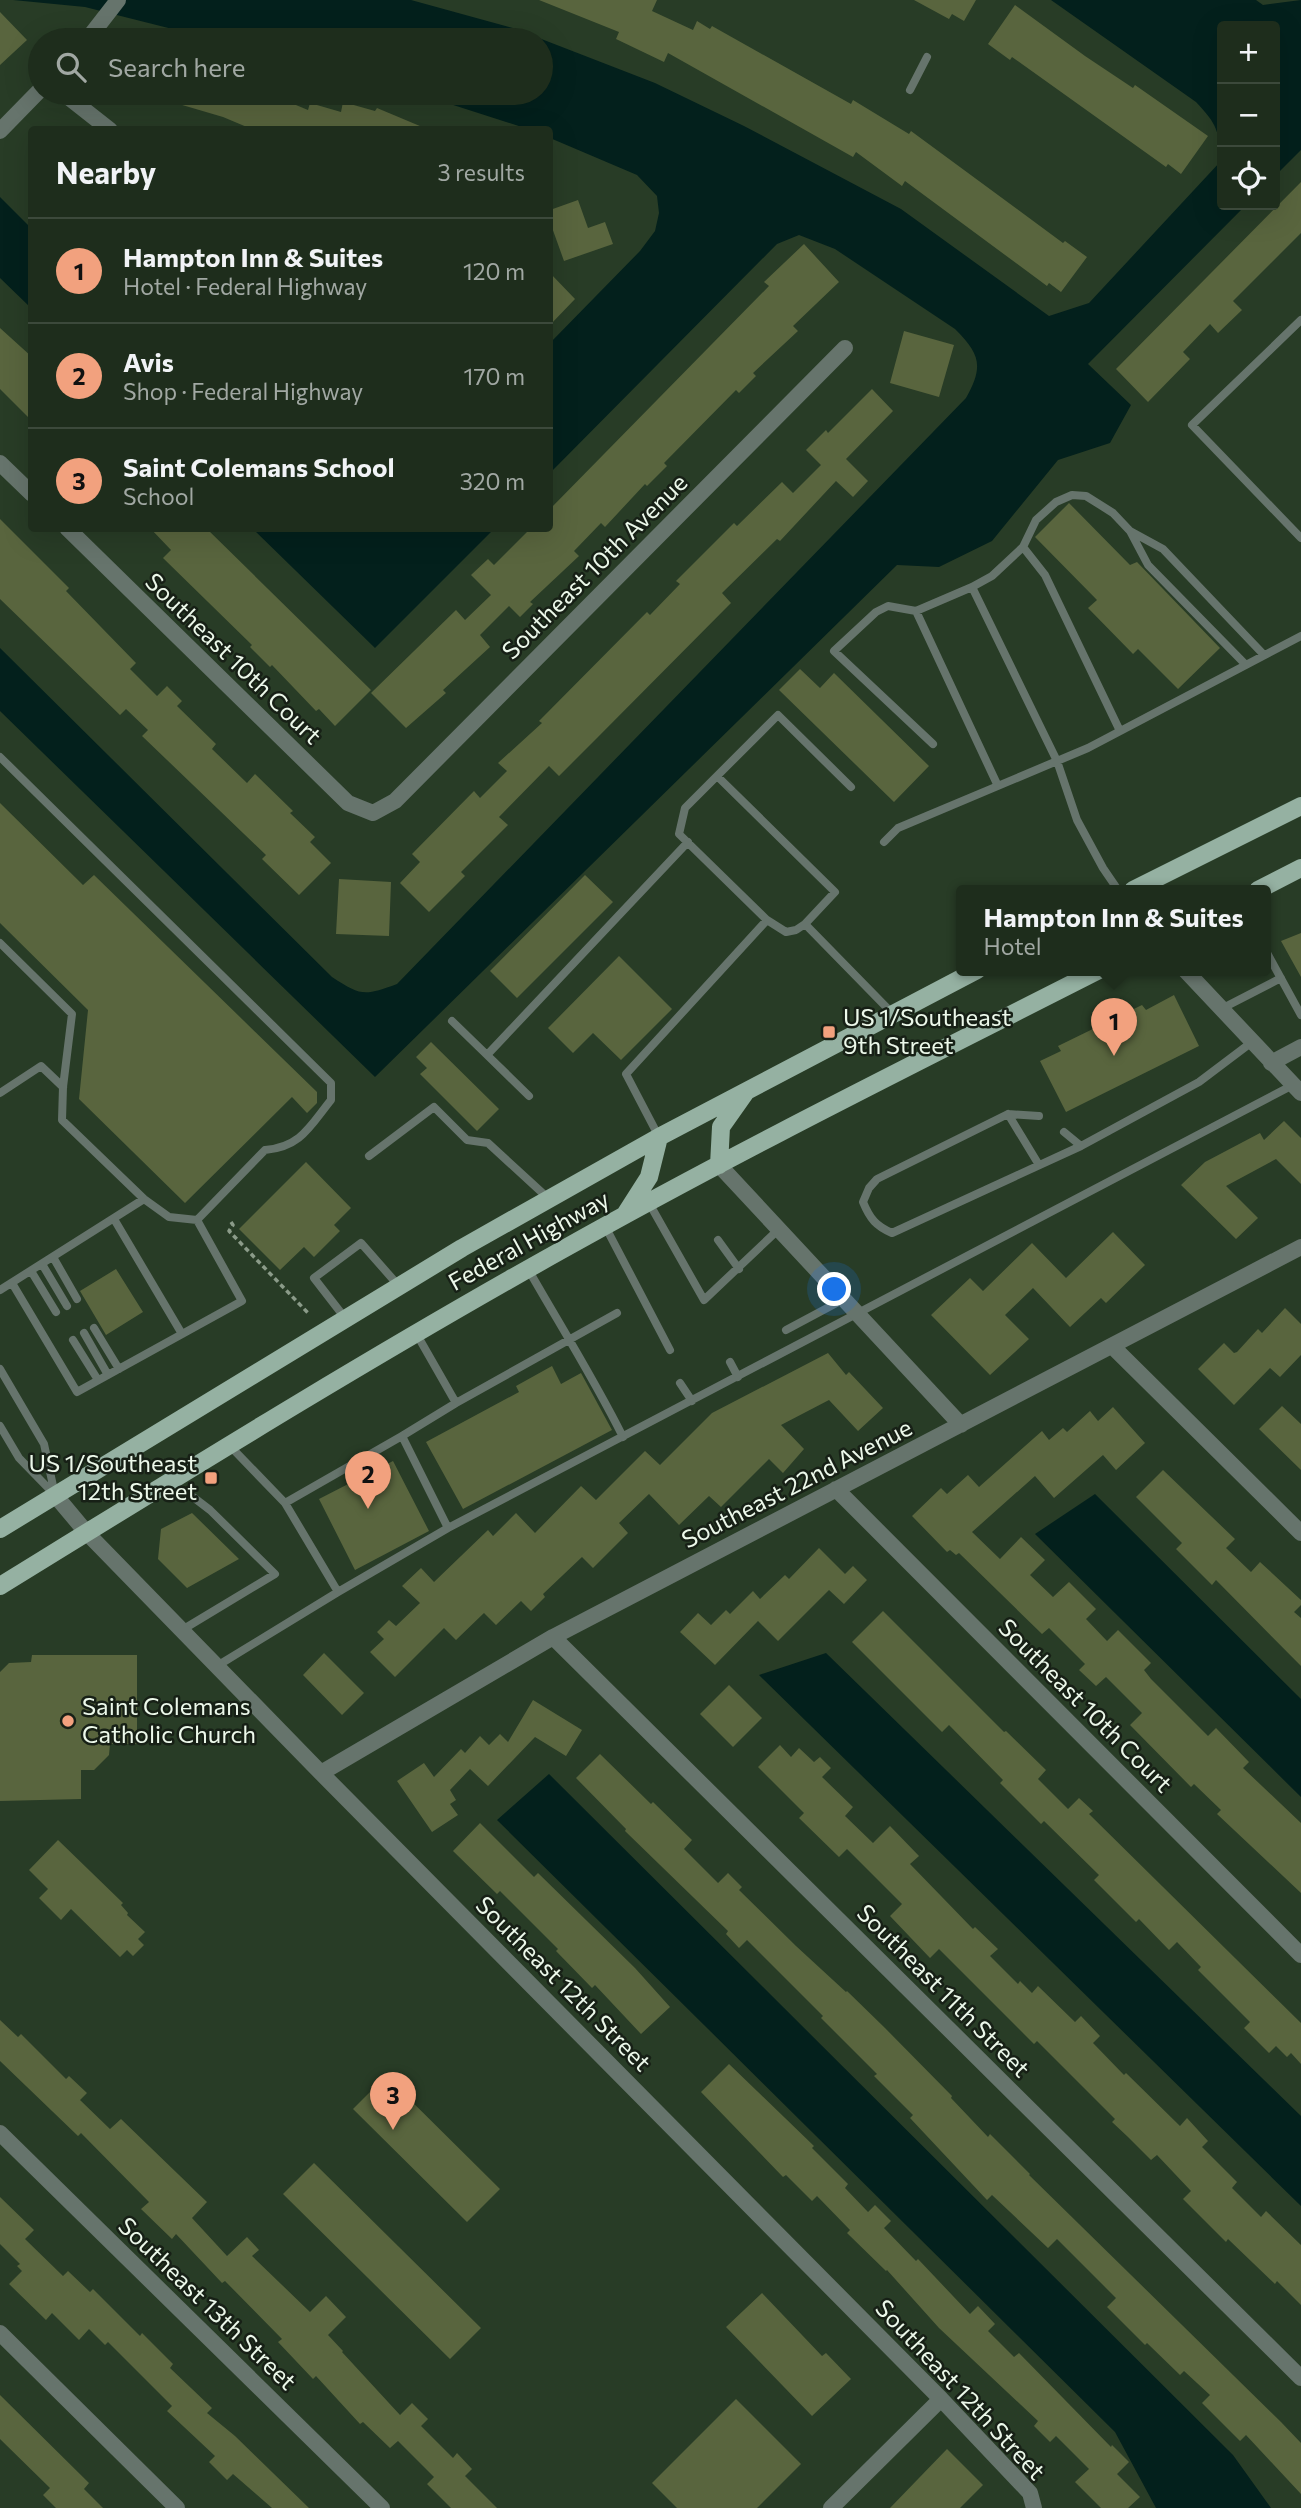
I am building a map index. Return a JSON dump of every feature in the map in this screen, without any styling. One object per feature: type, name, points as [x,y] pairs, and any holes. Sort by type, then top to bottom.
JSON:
[{"type":"main road","points":[[1143,885],[1301,806]]},
{"type":"main road","points":[[1268,885],[1301,868]]},
{"type":"main road","name":"Federal Highway","points":[[0,1529],[398,1285],[548,1199],[747,1090],[966,976]]},
{"type":"main road","name":"Federal Highway","points":[[0,1586],[416,1333],[528,1269],[719,1164],[1087,976]]},
{"type":"main road","points":[[719,1164],[721,1127],[747,1090]]},
{"type":"main road","points":[[624,1216],[649,1177],[659,1137]]},
{"type":"street","points":[[97,28],[118,0]]},
{"type":"street","points":[[0,131],[28,102]]},
{"type":"street","points":[[79,105],[105,126]]},
{"type":"street","name":"Southeast 10th Avenue","points":[[373,813],[395,801],[845,348]]},
{"type":"street","points":[[0,463],[28,490]]},
{"type":"street","name":"Southeast 10th Court","points":[[71,532],[348,803],[373,813]]},
{"type":"street","points":[[1191,976],[1297,1089]]},
{"type":"street","points":[[1271,1063],[1301,1048]]},
{"type":"street","points":[[719,1164],[961,1425]]},
{"type":"street","name":"Southeast 22nd Avenue","points":[[321,1773],[553,1637],[1301,1247]]},
{"type":"street","points":[[1112,1346],[1301,1534]]},
{"type":"street","name":"Southeast 10th Court","points":[[836,1489],[1301,1955]]},
{"type":"street","name":"Southeast 12th Street","points":[[55,1495],[86,1532],[321,1773],[942,2399],[1030,2493],[1034,2508]]},
{"type":"street","name":"Southeast 11th Street","points":[[553,1637],[1301,2378]]},
{"type":"street","name":"Southeast 13th Street","points":[[0,2133],[382,2508]]},
{"type":"street","points":[[0,2333],[177,2508]]},
{"type":"street","points":[[831,2508],[942,2399]]},
{"type":"lane","points":[[910,90],[927,57]]},
{"type":"lane","points":[[1301,320],[1192,425],[1301,538]]},
{"type":"lane","points":[[933,744],[834,651],[876,612],[888,606],[916,611],[992,576],[1023,547],[1036,520],[1056,502],[1072,495],[1086,496],[1113,513],[1130,531],[1148,565],[1246,665]]},
{"type":"lane","points":[[1130,531],[1163,549],[1264,655]]},
{"type":"lane","points":[[1023,547],[1045,575],[1120,731]]},
{"type":"lane","points":[[972,587],[1057,761],[1077,820],[1115,885]]},
{"type":"lane","points":[[916,611],[997,785]]},
{"type":"lane","points":[[884,842],[898,828],[1057,761],[1120,731],[1301,636]]},
{"type":"lane","points":[[843,884],[805,924],[786,932],[767,920],[679,834],[685,808],[778,715],[851,787]]},
{"type":"lane","points":[[0,757],[331,1083],[331,1100],[299,1139],[282,1149],[265,1150],[197,1220]]},
{"type":"lane","points":[[717,776],[835,891]]},
{"type":"lane","points":[[487,1055],[688,842]]},
{"type":"lane","points":[[659,1137],[626,1074],[767,920]]},
{"type":"lane","points":[[805,924],[893,1014]]},
{"type":"lane","points":[[0,943],[72,1014],[63,1087],[62,1120],[144,1199],[169,1217],[197,1220]]},
{"type":"lane","points":[[1271,960],[1301,1015]]},
{"type":"lane","points":[[1221,1009],[1281,978]]},
{"type":"lane","points":[[452,1021],[529,1097]]},
{"type":"lane","points":[[1039,1116],[1008,1114],[877,1179],[869,1188],[863,1202],[871,1220],[879,1228],[892,1233],[1081,1146],[1199,1082],[1252,1042]]},
{"type":"lane","points":[[0,1093],[41,1066],[63,1087]]},
{"type":"lane","points":[[217,1666],[449,1528],[1297,1089]]},
{"type":"lane","points":[[369,1156],[433,1107],[467,1140],[488,1143],[548,1199]]},
{"type":"lane","points":[[1008,1114],[1039,1165]]},
{"type":"lane","points":[[1064,1132],[1081,1146]]},
{"type":"lane","points":[[0,1290],[144,1199]]},
{"type":"lane","points":[[649,1202],[704,1300],[779,1229]]},
{"type":"lane","points":[[114,1219],[182,1334]]},
{"type":"lane","points":[[12,1283],[76,1392],[242,1301],[197,1220]]},
{"type":"lane","points":[[605,1226],[670,1350]]},
{"type":"lane","points":[[718,1240],[739,1269]]},
{"type":"lane","points":[[345,1318],[314,1278],[361,1243],[398,1285]]},
{"type":"lane","points":[[53,1257],[77,1299]]},
{"type":"lane","points":[[42,1264],[67,1306]]},
{"type":"lane","points":[[528,1269],[568,1340],[584,1362],[623,1437]]},
{"type":"lane","points":[[31,1271],[57,1312]]},
{"type":"lane","points":[[786,1330],[844,1299]]},
{"type":"lane","points":[[285,1503],[617,1313]]},
{"type":"lane","points":[[94,1328],[119,1369]]},
{"type":"lane","points":[[84,1333],[108,1374]]},
{"type":"lane","points":[[416,1333],[456,1403]]},
{"type":"lane","points":[[73,1340],[98,1380]]},
{"type":"lane","points":[[730,1362],[738,1377]]},
{"type":"lane","points":[[0,1370],[44,1444],[55,1495]]},
{"type":"lane","points":[[680,1383],[692,1401]]},
{"type":"lane","points":[[0,1426],[19,1458],[55,1495]]},
{"type":"lane","points":[[401,1436],[449,1528]]},
{"type":"lane","points":[[230,1446],[285,1503],[338,1592]]},
{"type":"lane","points":[[163,1486],[193,1497],[210,1510],[275,1574],[182,1630]]},
{"type":"path","points":[[231,1222],[233,1226],[229,1231],[309,1314]]},
{"type":"water","points":[[13,0],[411,0],[513,28],[168,28],[85,7]]},
{"type":"water","points":[[1051,0],[1256,0],[1263,5],[1301,0],[1301,150],[1280,171],[1280,21],[1217,21],[1217,134],[1209,116],[1196,102]]},
{"type":"water","points":[[553,43],[655,83],[744,126],[901,209],[1049,316],[1089,303],[1217,165],[1217,210],[1241,210],[1088,364],[1131,405],[1110,443],[1058,460],[992,541],[939,567],[897,565],[375,1077],[0,711],[0,648],[332,977],[357,991],[377,991],[397,984],[966,398],[977,369],[974,353],[955,329],[835,249],[799,235],[777,244],[553,470],[553,340],[640,251],[655,231],[659,213],[657,196],[637,175],[553,139],[553,126],[519,126],[453,105],[553,105]]},
{"type":"water","points":[[0,197],[28,225],[28,305],[0,278]]},
{"type":"water","points":[[256,532],[491,532],[375,648]]},
{"type":"water","points":[[1095,1494],[1301,1699],[1301,1797],[1035,1534]]},
{"type":"water","points":[[826,1653],[1301,2116],[1301,2206],[759,1675]]},
{"type":"water","points":[[549,1774],[1233,2455],[1271,2508],[1156,2508],[1115,2432],[497,1820]]},
{"type":"building","points":[[539,0],[657,0],[652,11],[693,30],[697,21],[710,29],[712,26],[851,104],[853,100],[909,134],[911,131],[1063,243],[1065,241],[1087,257],[1061,292],[1049,283],[1047,286],[905,181],[902,186],[856,152],[853,157],[668,53],[664,62],[616,39],[619,32]]},
{"type":"building","points":[[914,0],[976,0],[964,21],[952,14],[949,19]]},
{"type":"building","points":[[1015,5],[1085,56],[1133,88],[1135,85],[1208,136],[1181,174],[1168,164],[1166,167],[1012,57],[1010,60],[988,44]]},
{"type":"building","points":[[0,12],[27,40],[0,65]]},
{"type":"building","points":[[182,105],[296,105],[308,110],[309,105],[317,105],[341,112],[342,105],[354,105],[375,111],[377,108],[420,126],[244,126]]},
{"type":"building","points":[[1301,182],[1301,233],[1233,301],[1242,310],[1218,333],[1210,324],[1183,352],[1190,359],[1148,402],[1116,369],[1273,210],[1280,210],[1280,203]]},
{"type":"building","points":[[578,200],[588,228],[605,222],[613,244],[564,261],[553,230],[553,209]]},
{"type":"building","points":[[804,244],[839,282],[793,326],[798,331],[753,373],[756,376],[739,393],[736,390],[664,463],[667,466],[647,486],[645,484],[605,527],[601,523],[574,551],[579,556],[530,602],[533,604],[520,617],[509,606],[480,635],[490,647],[443,690],[446,693],[406,728],[371,693],[456,610],[465,620],[491,595],[471,575],[488,559],[494,565],[527,532],[553,532],[553,506],[769,286],[764,282]]},
{"type":"building","points":[[553,276],[575,299],[553,322]]},
{"type":"building","points":[[0,328],[28,353],[28,417],[0,389]]},
{"type":"building","points":[[904,331],[954,345],[939,397],[890,383]]},
{"type":"building","points":[[872,389],[893,411],[846,459],[868,481],[853,497],[836,481],[780,541],[777,539],[722,593],[731,603],[559,776],[549,766],[499,817],[508,825],[461,872],[465,876],[429,912],[400,883],[420,862],[412,854],[474,791],[480,798],[507,771],[498,763],[542,723],[539,721],[647,612],[650,615],[680,584],[676,581],[734,523],[737,526],[782,482],[793,493],[821,465],[806,450],[826,430],[828,433]]},
{"type":"building","points":[[1069,503],[1130,565],[1137,562],[1220,648],[1178,689],[1138,649],[1133,654],[1088,608],[1097,600],[1035,537]]},
{"type":"building","points":[[0,519],[69,588],[66,591],[136,663],[130,669],[157,696],[167,686],[182,701],[177,706],[216,744],[212,749],[247,783],[255,774],[315,837],[310,842],[331,863],[299,895],[262,859],[266,855],[142,736],[148,730],[126,709],[120,715],[0,599]]},
{"type":"building","points":[[154,532],[210,532],[371,690],[335,726],[319,709],[316,711],[272,665],[270,667],[250,647],[252,645],[163,558],[171,550]]},
{"type":"building","points":[[800,669],[820,688],[834,673],[929,766],[894,802],[779,690]]},
{"type":"building","points":[[0,803],[83,885],[94,875],[317,1092],[317,1103],[307,1113],[292,1097],[185,1203],[79,1099],[88,1010],[0,923]]},
{"type":"building","points":[[585,875],[613,902],[517,998],[490,971]]},
{"type":"building","points":[[339,879],[391,882],[389,936],[336,934]]},
{"type":"building","points":[[1301,933],[1301,977],[1281,941]]},
{"type":"building","points":[[619,956],[672,1009],[621,1060],[593,1033],[573,1053],[548,1028]]},
{"type":"building","points":[[1174,995],[1199,1046],[1066,1112],[1040,1061],[1061,1051],[1058,1046],[1142,1005],[1146,1010]]},
{"type":"building","points":[[431,1042],[499,1109],[477,1131],[420,1074],[427,1068],[416,1057]]},
{"type":"building","points":[[1284,1121],[1301,1138],[1301,1184],[1276,1159],[1226,1186],[1258,1218],[1236,1239],[1181,1185],[1205,1162],[1260,1133],[1264,1140]]},
{"type":"building","points":[[306,1162],[351,1208],[334,1225],[340,1231],[314,1257],[304,1247],[280,1270],[239,1229]]},
{"type":"building","points":[[1113,1232],[1145,1265],[1106,1303],[1101,1298],[1070,1327],[1033,1288],[1005,1315],[1029,1339],[990,1375],[931,1315],[970,1278],[983,1291],[1032,1243],[1066,1278]]},
{"type":"building","points":[[116,1269],[143,1312],[106,1335],[80,1291]]},
{"type":"building","points":[[1285,1308],[1301,1324],[1301,1355],[1280,1377],[1270,1368],[1234,1405],[1198,1369],[1224,1343],[1234,1353],[1237,1352],[1258,1329],[1262,1333]]},
{"type":"building","points":[[828,1353],[846,1375],[849,1372],[883,1408],[858,1431],[829,1400],[781,1425],[804,1449],[783,1473],[769,1459],[721,1507],[709,1496],[679,1525],[649,1494],[619,1523],[628,1533],[593,1568],[582,1557],[543,1594],[545,1597],[531,1611],[521,1601],[496,1625],[484,1613],[456,1640],[444,1628],[395,1677],[370,1652],[384,1639],[377,1632],[389,1620],[396,1626],[420,1603],[402,1586],[421,1568],[434,1582],[488,1530],[493,1536],[516,1513],[535,1533],[581,1486],[596,1500],[645,1451],[660,1465],[712,1413]]},
{"type":"building","points":[[552,1366],[561,1384],[581,1373],[612,1430],[463,1509],[426,1442],[519,1392],[516,1386]]},
{"type":"building","points":[[1282,1406],[1301,1424],[1301,1470],[1259,1429]]},
{"type":"building","points":[[1113,1407],[1145,1443],[1116,1470],[1103,1455],[1054,1498],[1035,1476],[972,1532],[1000,1559],[1021,1537],[1045,1560],[1030,1575],[1053,1597],[1069,1582],[1096,1609],[1086,1619],[1107,1641],[1118,1630],[1151,1663],[1144,1670],[1151,1679],[1208,1736],[1216,1728],[1249,1762],[1243,1768],[1301,1823],[1301,1893],[1217,1814],[1221,1810],[1194,1784],[1191,1787],[1130,1725],[1142,1713],[1106,1677],[1096,1686],[1079,1670],[1085,1664],[1049,1628],[1042,1634],[959,1553],[956,1555],[950,1550],[947,1552],[912,1516],[941,1488],[947,1494],[968,1475],[979,1487],[1042,1431],[1049,1440],[1063,1428],[1067,1432],[1090,1411],[1098,1421]]},
{"type":"building","points":[[393,1461],[429,1531],[355,1570],[319,1499]]},
{"type":"building","points":[[1163,1470],[1235,1539],[1226,1548],[1251,1572],[1260,1562],[1301,1600],[1301,1605],[1294,1612],[1301,1618],[1301,1666],[1216,1580],[1212,1585],[1176,1549],[1182,1543],[1136,1497]]},
{"type":"building","points":[[192,1513],[239,1559],[187,1588],[158,1559],[161,1529]]},
{"type":"building","points":[[819,1548],[845,1574],[853,1566],[867,1580],[844,1604],[829,1590],[778,1641],[758,1621],[715,1665],[680,1632],[698,1613],[711,1625],[726,1610],[730,1614],[753,1591],[760,1599],[785,1575],[789,1579]]},
{"type":"building","points":[[883,1611],[1004,1732],[1046,1770],[1038,1779],[1068,1809],[1079,1798],[1093,1811],[1089,1814],[1301,2023],[1301,2064],[1291,2053],[1287,2057],[1276,2046],[1269,2053],[1244,2028],[1250,2022],[1198,1970],[1201,1967],[1177,1942],[1169,1950],[1139,1919],[1136,1922],[1094,1880],[1099,1875],[1044,1821],[1041,1824],[1000,1783],[1003,1780],[949,1725],[942,1732],[852,1642]]},
{"type":"building","points":[[324,1653],[364,1693],[342,1715],[303,1675]]},
{"type":"building","name":"Saint Colemans Catholic Church","points":[[32,1655],[137,1655],[137,1744],[110,1744],[109,1755],[94,1770],[81,1770],[81,1799],[0,1801],[0,1672],[9,1663],[31,1662]]},
{"type":"building","points":[[729,1685],[762,1718],[733,1747],[700,1714]]},
{"type":"building","points":[[533,1700],[582,1730],[566,1756],[535,1737],[488,1786],[470,1769],[450,1790],[456,1800],[450,1804],[458,1815],[432,1832],[397,1781],[424,1763],[434,1777],[461,1749],[465,1753],[480,1736],[489,1745],[500,1734],[508,1742]]},
{"type":"building","points":[[780,1745],[791,1757],[799,1748],[814,1762],[820,1757],[831,1768],[822,1777],[853,1807],[845,1816],[873,1843],[890,1826],[919,1856],[910,1864],[973,1929],[975,1927],[998,1949],[990,1956],[1018,1984],[1020,1981],[1032,1993],[1038,1986],[1075,2022],[1081,2016],[1100,2036],[1093,2043],[1124,2075],[1126,2073],[1180,2126],[1187,2118],[1208,2141],[1202,2147],[1237,2182],[1232,2188],[1261,2217],[1266,2211],[1301,2245],[1301,2305],[1228,2239],[1226,2242],[1183,2199],[1191,2191],[1157,2155],[1151,2160],[1112,2122],[1115,2119],[1037,2041],[1034,2044],[939,1949],[930,1958],[890,1916],[902,1904],[847,1849],[839,1857],[799,1818],[804,1813],[758,1767]]},
{"type":"building","points":[[600,1754],[692,1840],[684,1849],[718,1883],[728,1873],[742,1887],[739,1890],[885,2028],[988,2137],[990,2134],[1301,2443],[1301,2494],[1246,2435],[1240,2441],[1202,2403],[1210,2395],[1184,2371],[1180,2375],[1107,2307],[1116,2298],[1057,2239],[1048,2248],[992,2195],[987,2200],[910,2118],[913,2115],[821,2018],[823,2016],[747,1940],[739,1948],[726,1934],[728,1931],[625,1831],[576,1778]]},
{"type":"building","points":[[480,1823],[534,1877],[538,1873],[635,1968],[670,2007],[641,2034],[595,1985],[592,1988],[556,1951],[558,1949],[500,1891],[497,1894],[453,1851]]},
{"type":"building","points":[[58,1840],[123,1903],[121,1905],[127,1915],[145,1932],[138,1939],[144,1945],[133,1956],[127,1950],[120,1957],[71,1909],[61,1920],[39,1898],[48,1889],[29,1870]]},
{"type":"building","points":[[0,2020],[18,2037],[21,2034],[66,2079],[69,2076],[87,2093],[80,2100],[110,2129],[121,2119],[207,2202],[192,2218],[227,2256],[247,2237],[259,2250],[252,2256],[310,2312],[326,2296],[346,2317],[328,2335],[400,2415],[412,2403],[428,2419],[421,2426],[453,2458],[457,2453],[472,2469],[465,2476],[497,2508],[451,2508],[427,2484],[434,2477],[398,2441],[390,2448],[363,2422],[360,2424],[316,2376],[313,2379],[278,2342],[282,2339],[225,2281],[222,2283],[176,2234],[172,2239],[141,2209],[149,2202],[81,2133],[78,2136],[0,2061]]},
{"type":"building","points":[[729,2064],[814,2146],[812,2148],[848,2184],[845,2188],[868,2212],[875,2205],[891,2221],[884,2228],[916,2261],[918,2259],[970,2314],[978,2306],[995,2324],[988,2331],[1014,2357],[1019,2353],[1129,2462],[1117,2474],[1140,2497],[1128,2508],[1101,2508],[1075,2482],[1089,2469],[1056,2436],[1050,2442],[1034,2426],[1038,2421],[939,2328],[887,2270],[847,2233],[850,2230],[817,2196],[812,2201],[786,2175],[783,2177],[701,2092]]},
{"type":"building","points":[[386,2076],[500,2189],[467,2222],[353,2109]]},
{"type":"building","points":[[314,2163],[481,2328],[450,2359],[283,2194]]},
{"type":"building","points":[[0,2197],[34,2230],[25,2239],[63,2276],[68,2271],[90,2292],[93,2289],[140,2336],[142,2333],[173,2364],[170,2368],[212,2408],[207,2413],[235,2436],[309,2508],[272,2508],[233,2474],[227,2480],[209,2462],[215,2456],[167,2411],[172,2406],[108,2342],[105,2345],[89,2329],[79,2340],[52,2313],[46,2320],[9,2284],[22,2271],[17,2266],[20,2264],[0,2244]]},
{"type":"building","points":[[762,2293],[822,2356],[826,2353],[851,2379],[812,2416],[726,2327]]},
{"type":"building","points":[[0,2395],[89,2483],[84,2489],[103,2508],[56,2508],[43,2495],[50,2488],[0,2439]]},
{"type":"building","points":[[736,2399],[801,2464],[757,2508],[677,2508],[652,2483]]},
{"type":"building","points":[[947,2449],[983,2485],[960,2508],[890,2508]]},
{"type":"place","name":"US 1/Southeast 9th Street","points":[[829,1032]]},
{"type":"place","name":"Hampton Inn & Suites","points":[[1114,1056]]},
{"type":"place","name":"US 1/Southeast 12th Street","points":[[211,1478]]},
{"type":"place","name":"Avis","points":[[368,1509]]},
{"type":"place","name":"Saint Colemans Catholic Church","points":[[68,1721]]},
{"type":"place","name":"Saint Colemans School","points":[[393,2130]]}]
